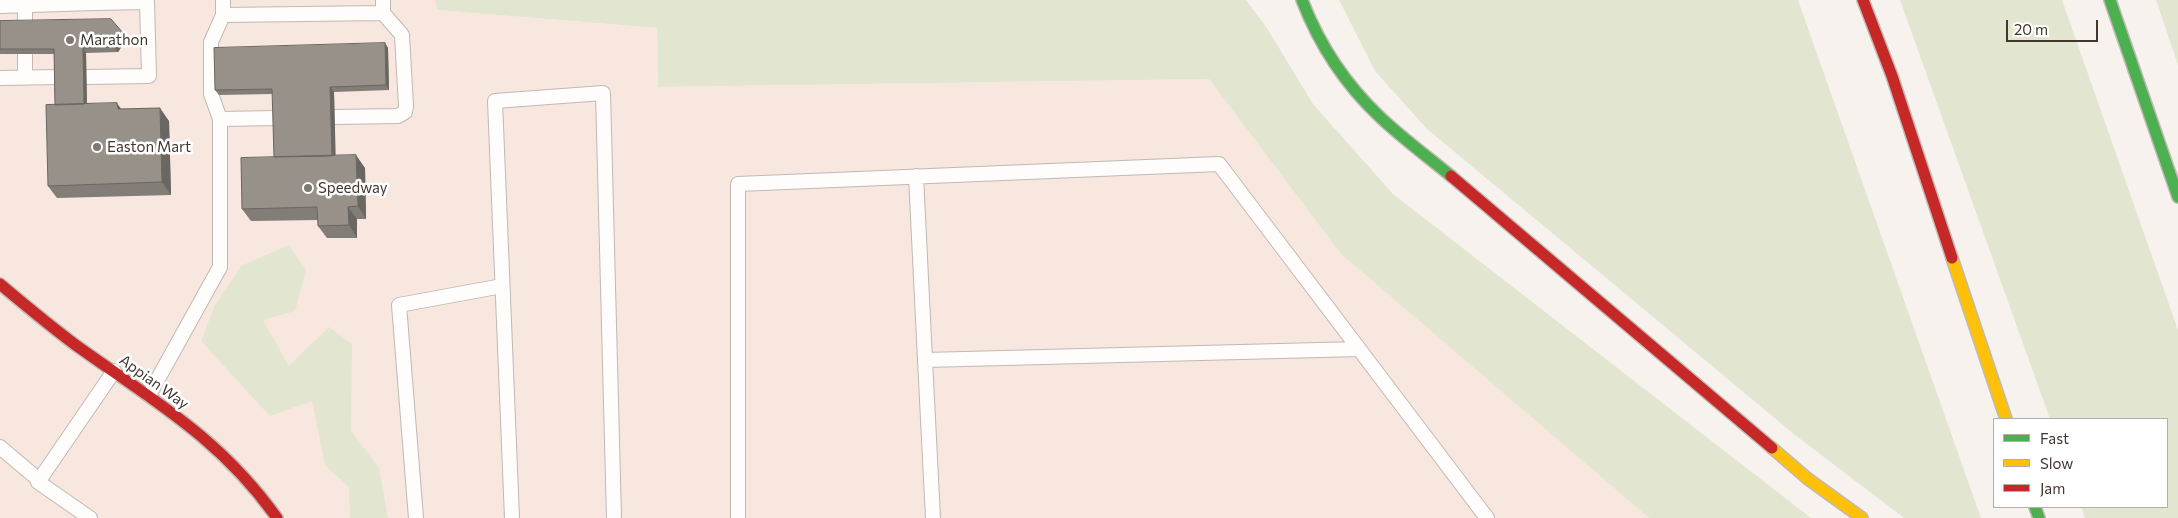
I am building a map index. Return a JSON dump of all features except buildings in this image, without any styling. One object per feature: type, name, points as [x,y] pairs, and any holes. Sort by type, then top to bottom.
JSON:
[{"type":"main road","points":[[1302,0],[1320,42],[1346,80],[1380,117],[1657,349],[1808,479],[1862,518]]},
{"type":"main road","points":[[1863,0],[1892,76],[2006,418]]},
{"type":"main road","points":[[2110,0],[2178,197]]},
{"type":"main road","name":"Appian Way","points":[[0,284],[29,309],[149,394],[220,451],[264,496],[277,518]]},
{"type":"lane","points":[[149,394],[220,267],[220,119],[211,94],[211,42],[223,15],[223,0]]},
{"type":"lane","points":[[0,6],[93,1],[147,2],[149,76],[87,77]]},
{"type":"lane","points":[[77,3],[77,17]]},
{"type":"lane","points":[[24,5],[25,26]]},
{"type":"lane","points":[[223,15],[383,7],[402,35],[405,112],[398,116],[334,117]]},
{"type":"lane","points":[[25,54],[25,78]]},
{"type":"lane","points":[[0,78],[58,77]]},
{"type":"lane","points":[[512,518],[495,101],[603,93],[614,518]]},
{"type":"lane","points":[[220,119],[277,118]]},
{"type":"lane","points":[[738,518],[738,184],[1219,164],[1487,518]]},
{"type":"lane","points":[[916,176],[933,518]]},
{"type":"lane","points":[[416,518],[398,305],[502,286]]},
{"type":"lane","points":[[925,360],[1359,349]]},
{"type":"lane","points":[[39,480],[114,371]]},
{"type":"lane","points":[[0,447],[39,480],[38,482],[90,518]]},
{"type":"shaded area","points":[[0,0],[435,0],[437,10],[657,28],[658,87],[1209,79],[1341,254],[1649,518],[0,518]]},
{"type":"green space","points":[[435,0],[1246,0],[1267,28],[1313,104],[1393,194],[1811,518],[1649,518],[1341,254],[1209,79],[658,87],[657,28],[437,10]]},
{"type":"green space","points":[[1339,0],[1798,0],[1981,518],[1904,518],[1795,435],[1427,129],[1375,71]]},
{"type":"green space","points":[[1900,0],[2062,0],[2178,330],[2178,518],[2085,518],[2081,508],[2168,508],[2168,418],[2050,418]]},
{"type":"green space","points":[[2156,0],[2178,0],[2178,65]]},
{"type":"green space","points":[[289,245],[306,270],[295,311],[263,320],[289,366],[329,327],[352,344],[351,431],[379,468],[388,518],[350,518],[349,487],[325,465],[312,401],[270,416],[201,341],[215,305],[241,266]]},
{"type":"traffic: fast","points":[[1302,0],[1325,48],[1356,91],[1388,125],[1451,176]]},
{"type":"traffic: fast","points":[[2110,0],[2178,197]]},
{"type":"traffic: fast","points":[[2035,508],[2039,518]]},
{"type":"traffic: slow","points":[[1952,258],[2006,418]]},
{"type":"traffic: slow","points":[[1772,448],[1808,479],[1862,518]]},
{"type":"traffic: jam","points":[[1863,0],[1892,76],[1952,258]]},
{"type":"traffic: jam","points":[[1451,176],[1772,448]]},
{"type":"traffic: jam","points":[[0,284],[77,346],[159,403],[209,443],[233,465],[277,518]]},
{"type":"place","name":"Marathon","points":[[70,40]]},
{"type":"place","name":"Easton Mart","points":[[97,147]]},
{"type":"place","name":"Speedway","points":[[308,188]]}]
